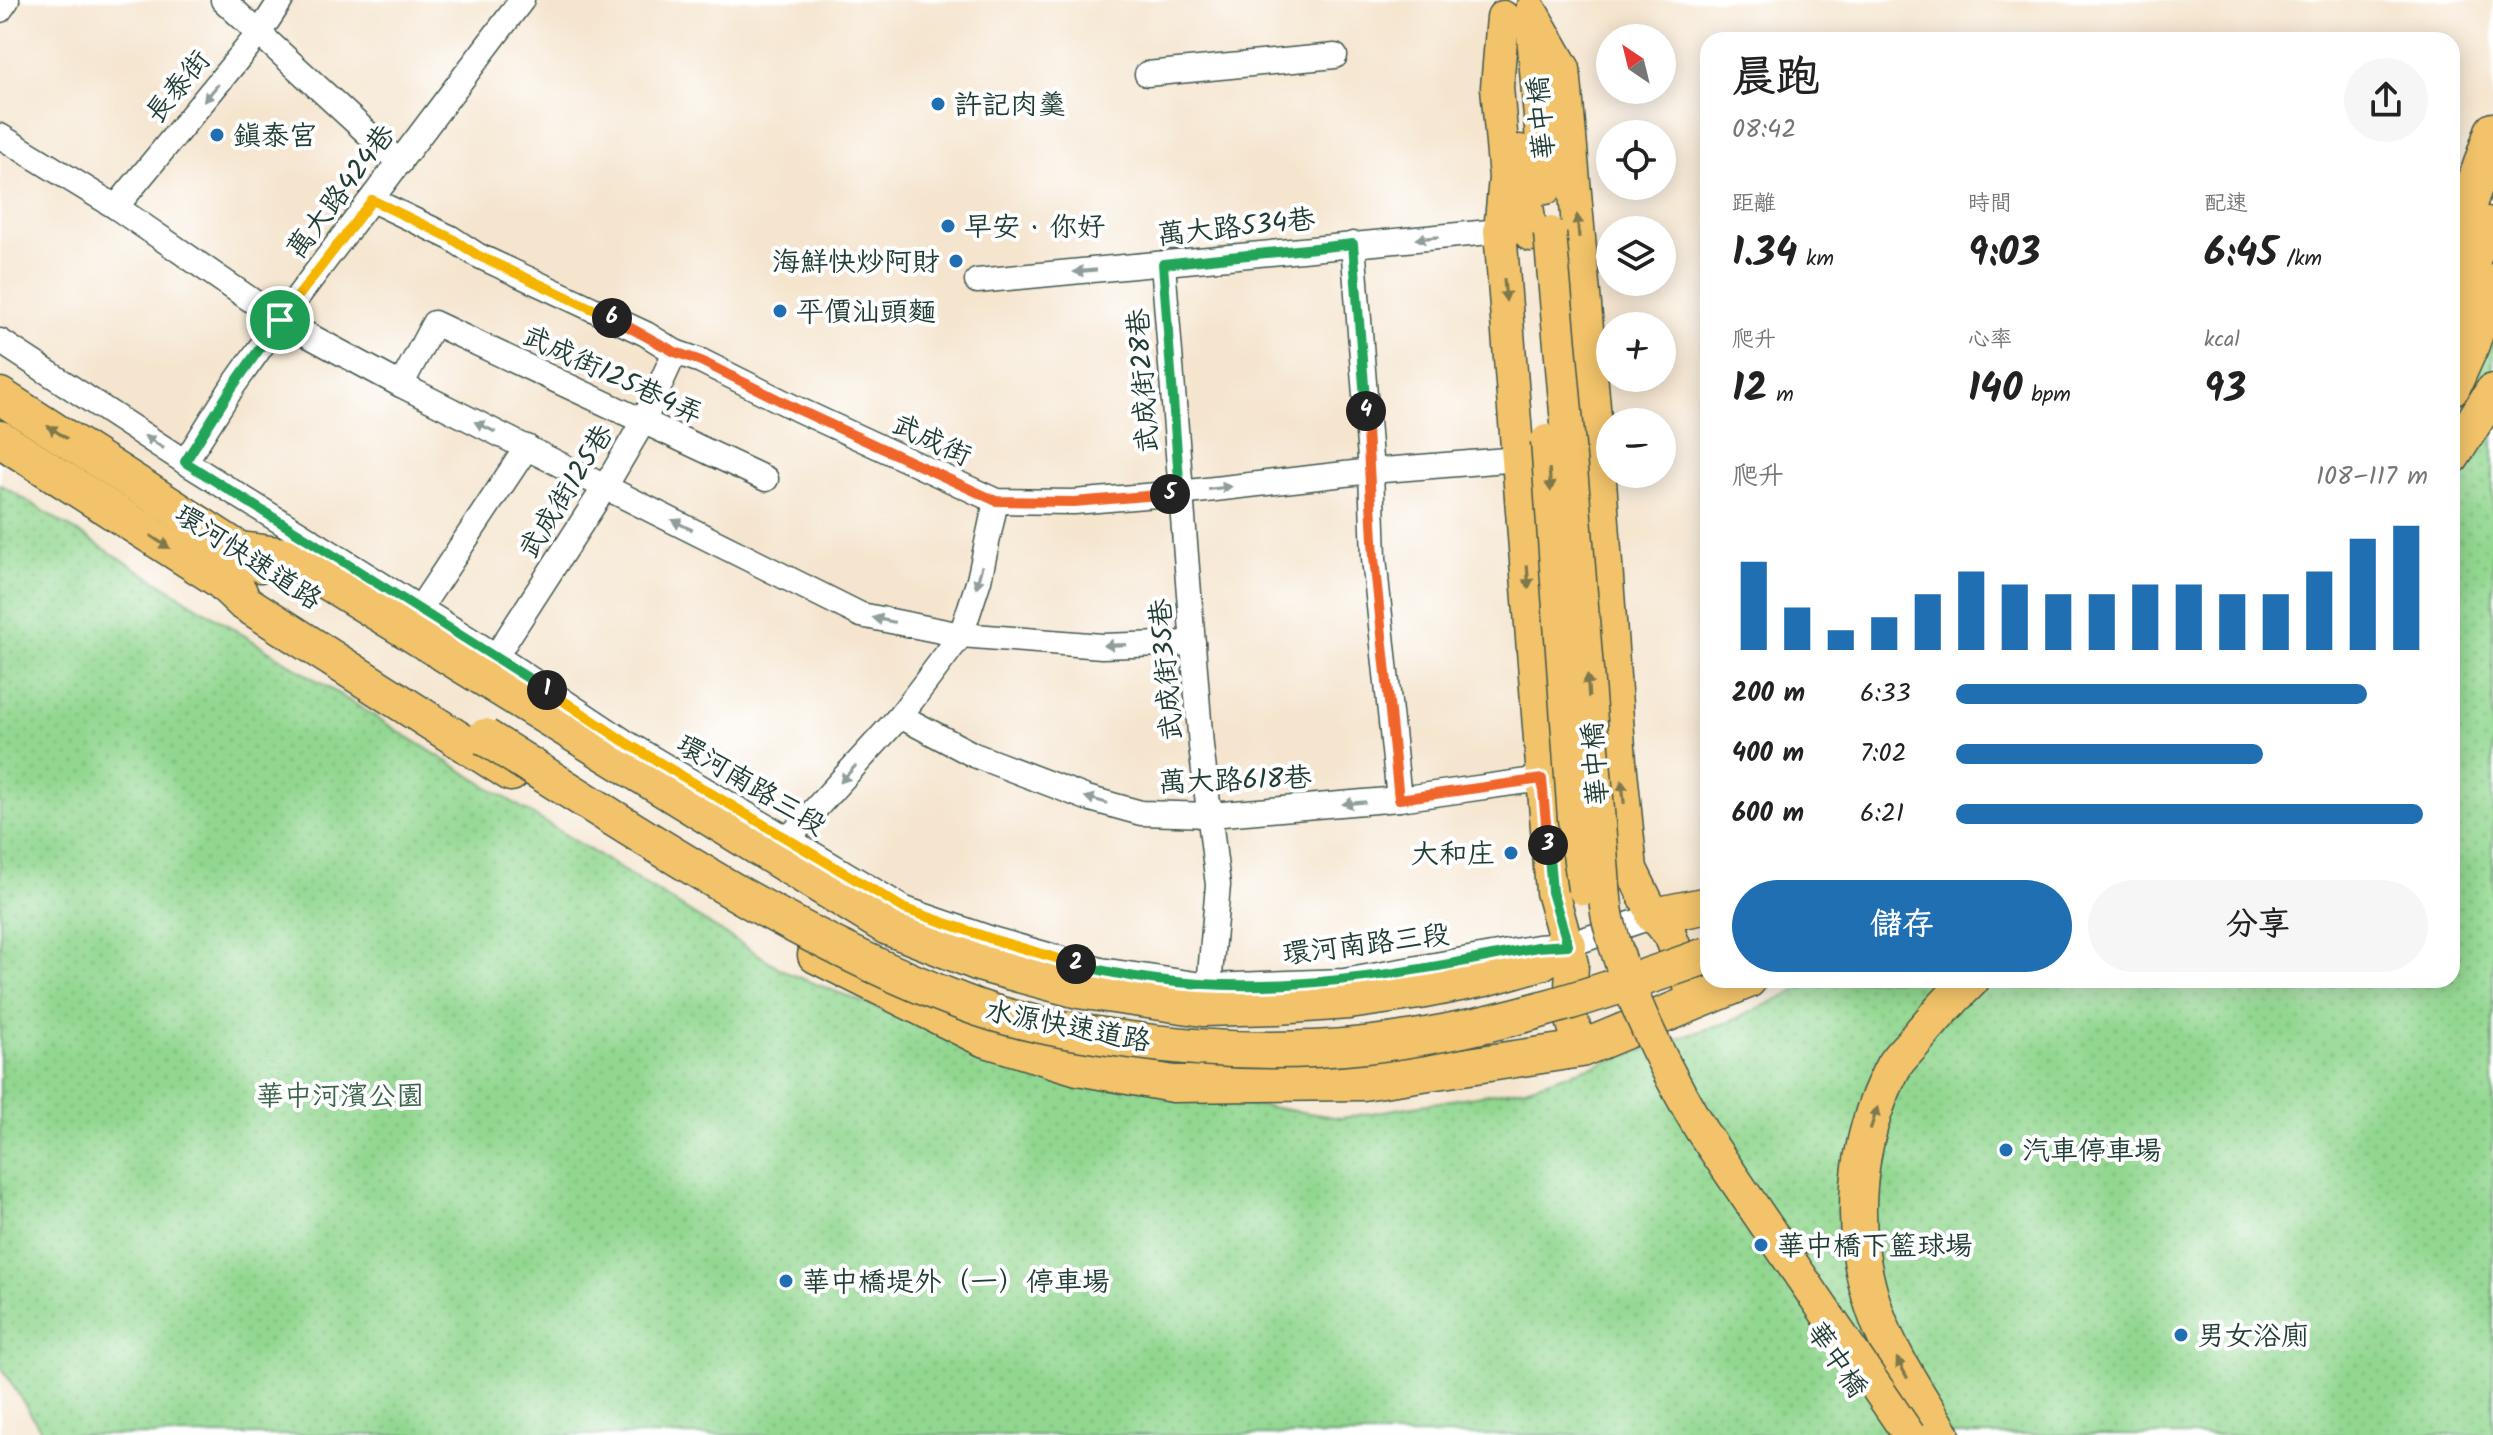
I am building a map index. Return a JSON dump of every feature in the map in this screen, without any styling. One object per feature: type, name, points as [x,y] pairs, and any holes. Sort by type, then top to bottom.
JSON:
[{"type":"highway","points":[[2460,229],[2493,131]]},
{"type":"highway","points":[[2460,289],[2493,207]]},
{"type":"highway","points":[[2460,369],[2493,282]]},
{"type":"highway","points":[[2460,444],[2493,392]]},
{"type":"highway","name":"環河快速道路","points":[[0,396],[240,550],[492,726]]},
{"type":"highway","name":"環河快速道路","points":[[0,439],[220,580],[492,726]]},
{"type":"highway","points":[[240,550],[286,556],[886,926],[982,964],[1078,990],[1203,1008],[1277,1006],[1349,1001],[1485,978],[1541,962],[1568,945]]},
{"type":"highway","points":[[220,580],[242,601],[588,822],[760,926],[983,1038],[1078,1067],[1173,1084],[1363,1082],[1581,1049],[1728,988]]},
{"type":"highway","name":"水源快速道路","points":[[492,726],[791,896],[886,945],[972,981],[1116,1017],[1227,1028],[1298,1029],[1364,1024],[1486,1000],[1612,966],[1700,933]]},
{"type":"highway","name":"水源快速道路","points":[[492,726],[672,855],[771,911],[854,955],[964,1003],[1047,1026],[1152,1044],[1327,1048],[1417,1037],[1480,1024],[1622,986],[1700,958]]},
{"type":"highway","points":[[1654,916],[1700,907]]},
{"type":"highway","points":[[1942,1435],[1896,1356],[1875,1310],[1858,1229],[1858,1193],[1862,1155],[1894,1065],[1945,988]]},
{"type":"highway","points":[[1894,1065],[1963,988]]},
{"type":"highway","points":[[964,1003],[1023,1036],[1042,1043],[1175,1066],[1312,1068],[1387,1064],[1472,1048],[1620,1010]]},
{"type":"main road","points":[[1516,7],[1527,233],[1519,459],[1552,892],[1573,970],[1570,1014],[1581,1049]]},
{"type":"main road","points":[[1516,7],[1564,69],[1631,869],[1654,916],[1670,935],[1696,1001]]},
{"type":"main road","name":"華中橋","points":[[1527,233],[1574,819],[1589,922],[1599,957],[1620,1010],[1661,1095],[1889,1435]]},
{"type":"main road","name":"華中橋","points":[[1527,233],[1572,476],[1609,922],[1635,999],[1670,1078],[1701,1130],[1909,1435]]},
{"type":"main road","points":[[1552,892],[1578,914],[1614,904],[1631,869]]},
{"type":"street","points":[[0,10],[7,0]]},
{"type":"street","points":[[223,0],[400,163]]},
{"type":"street","name":"長泰街","points":[[116,207],[260,32],[281,0]]},
{"type":"street","name":"萬大路424巷","points":[[185,462],[280,320],[522,0]]},
{"type":"street","points":[[1147,74],[1335,56]]},
{"type":"street","points":[[0,136],[116,207],[280,320],[401,385],[861,615],[961,635],[1102,646],[1193,643]]},
{"type":"street","name":"武成街","points":[[372,200],[451,238],[477,255],[646,334],[675,352],[701,361],[996,501],[1074,502],[1519,459]]},
{"type":"street","name":"萬大路534巷","points":[[977,281],[1353,244],[1527,233]]},
{"type":"street","points":[[1353,244],[1371,471],[1374,558],[1399,799]]},
{"type":"street","name":"武成街28巷","points":[[1163,264],[1180,493]]},
{"type":"street","name":"武成街125巷4弄","points":[[401,385],[434,323],[766,479]]},
{"type":"street","name":"環河南路三段","points":[[0,341],[185,462],[496,656],[625,742],[905,909],[995,940],[1101,970],[1209,986],[1344,981],[1537,947],[1568,945],[1654,916]]},
{"type":"street","name":"武成街125巷","points":[[496,656],[605,487],[643,422],[675,352]]},
{"type":"street","points":[[420,608],[527,447]]},
{"type":"street","name":"武成街35巷","points":[[1180,493],[1201,746],[1218,885],[1209,986]]},
{"type":"street","points":[[787,840],[900,716],[961,635],[979,580],[996,501]]},
{"type":"street","name":"萬大路618巷","points":[[900,716],[974,755],[1087,798],[1141,813],[1211,815],[1399,799],[1542,779]]},
{"type":"green space","name":"華中河濱公園","points":[[2493,329],[2493,1435],[44,1435],[0,1365],[0,484],[788,973],[1045,1073],[1341,1118],[1525,1088],[1729,1022],[1802,988],[2460,988],[2460,384]]},
{"type":"place","name":"許記肉羹","points":[[938,104]]},
{"type":"place","name":"鎮泰宮","points":[[217,135]]},
{"type":"place","name":"早安 · 你好","points":[[948,226]]},
{"type":"place","name":"海鮮快炒阿財","points":[[956,261]]},
{"type":"place","name":"平價汕頭麵","points":[[780,311]]},
{"type":"place","name":"大和庄","points":[[1511,853]]},
{"type":"place","name":"汽車停車場","points":[[2006,1150]]},
{"type":"place","name":"華中橋下籃球場","points":[[1761,1245]]},
{"type":"place","name":"華中橋堤外（一）停車場","points":[[786,1281]]},
{"type":"place","name":"男女浴廁","points":[[2181,1335]]},
{"type":"route","points":[[372,200],[451,238],[477,255],[646,334],[675,352],[701,361],[996,501],[1074,502],[1180,493],[1163,264],[1353,244],[1371,471],[1374,558],[1399,799],[1542,779],[1552,892],[1568,945],[1537,947],[1344,981],[1209,986],[1101,970],[995,940],[905,909],[625,742],[496,656],[185,462],[280,320],[372,200]]}]
